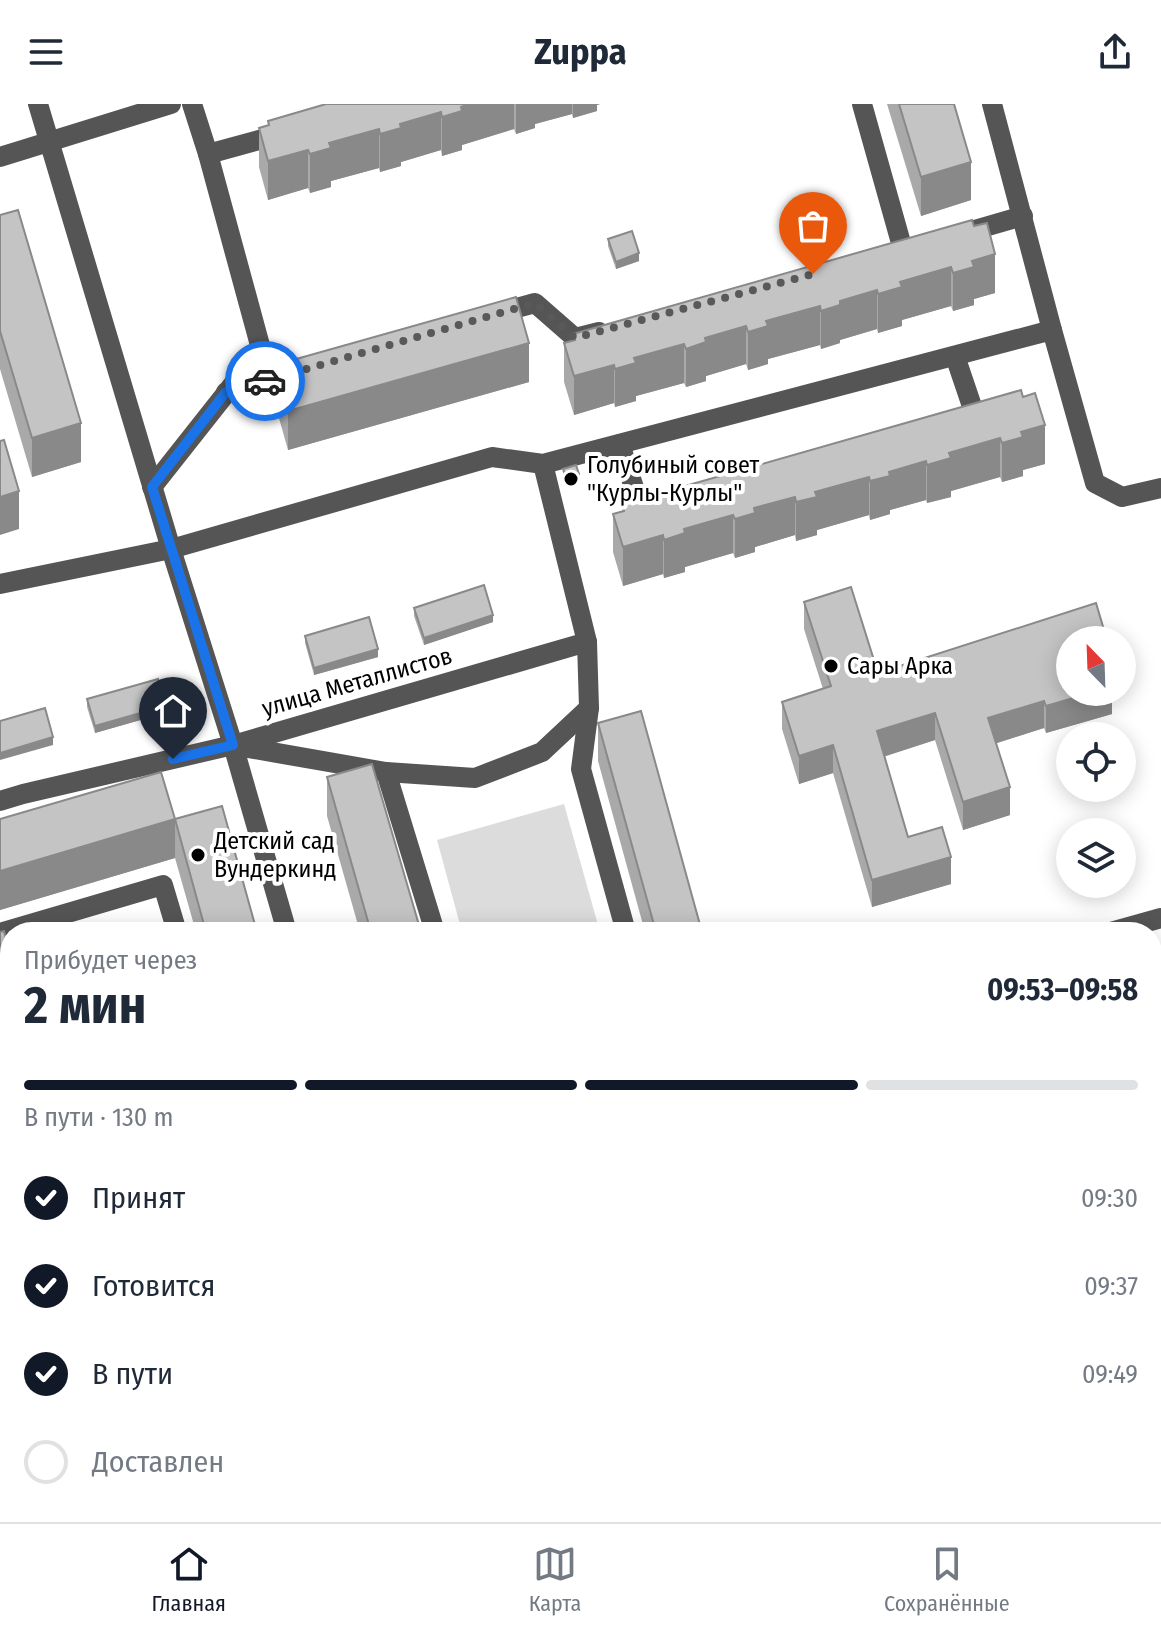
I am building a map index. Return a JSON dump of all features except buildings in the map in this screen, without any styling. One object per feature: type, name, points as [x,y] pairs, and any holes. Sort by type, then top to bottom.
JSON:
[{"type":"street","points":[[38,104],[284,922]]},
{"type":"street","points":[[0,157],[171,104]]},
{"type":"street","points":[[152,487],[261,349],[192,104]]},
{"type":"street","points":[[862,104],[910,248],[873,258]]},
{"type":"street","points":[[992,104],[1095,483],[1122,497],[1161,488]]},
{"type":"street","points":[[208,154],[298,129]]},
{"type":"street","points":[[948,237],[1023,216]]},
{"type":"street","points":[[475,320],[535,303],[575,338],[620,326]]},
{"type":"street","points":[[0,584],[171,549],[492,457],[543,464],[1052,330]]},
{"type":"street","points":[[948,433],[978,424],[955,356]]},
{"type":"street","points":[[226,392],[325,364]]},
{"type":"street","points":[[620,444],[644,519],[659,515]]},
{"type":"street","points":[[543,464],[587,642],[589,708],[581,769],[623,922]]},
{"type":"street","name":"улица Металлистов","points":[[0,801],[233,745],[587,642]]},
{"type":"street","points":[[233,745],[386,772],[475,778],[542,752],[589,708]]},
{"type":"street","points":[[386,772],[432,922]]},
{"type":"street","points":[[37,922],[163,885],[174,922]]},
{"type":"shaded area","points":[[564,804],[597,922],[459,922],[437,840]]},
{"type":"way so far","points":[[265,381],[535,303],[575,338],[813,274]]},
{"type":"place","name":"Голубиный совет \"Курлы-Курлы\"","points":[[571,479]]},
{"type":"place","name":"Сары Арка","points":[[831,666]]},
{"type":"place","name":"Детский сад Вундеркинд","points":[[198,855]]},
{"type":"route","points":[[173,759],[233,745],[152,487],[226,392],[265,381]]}]
